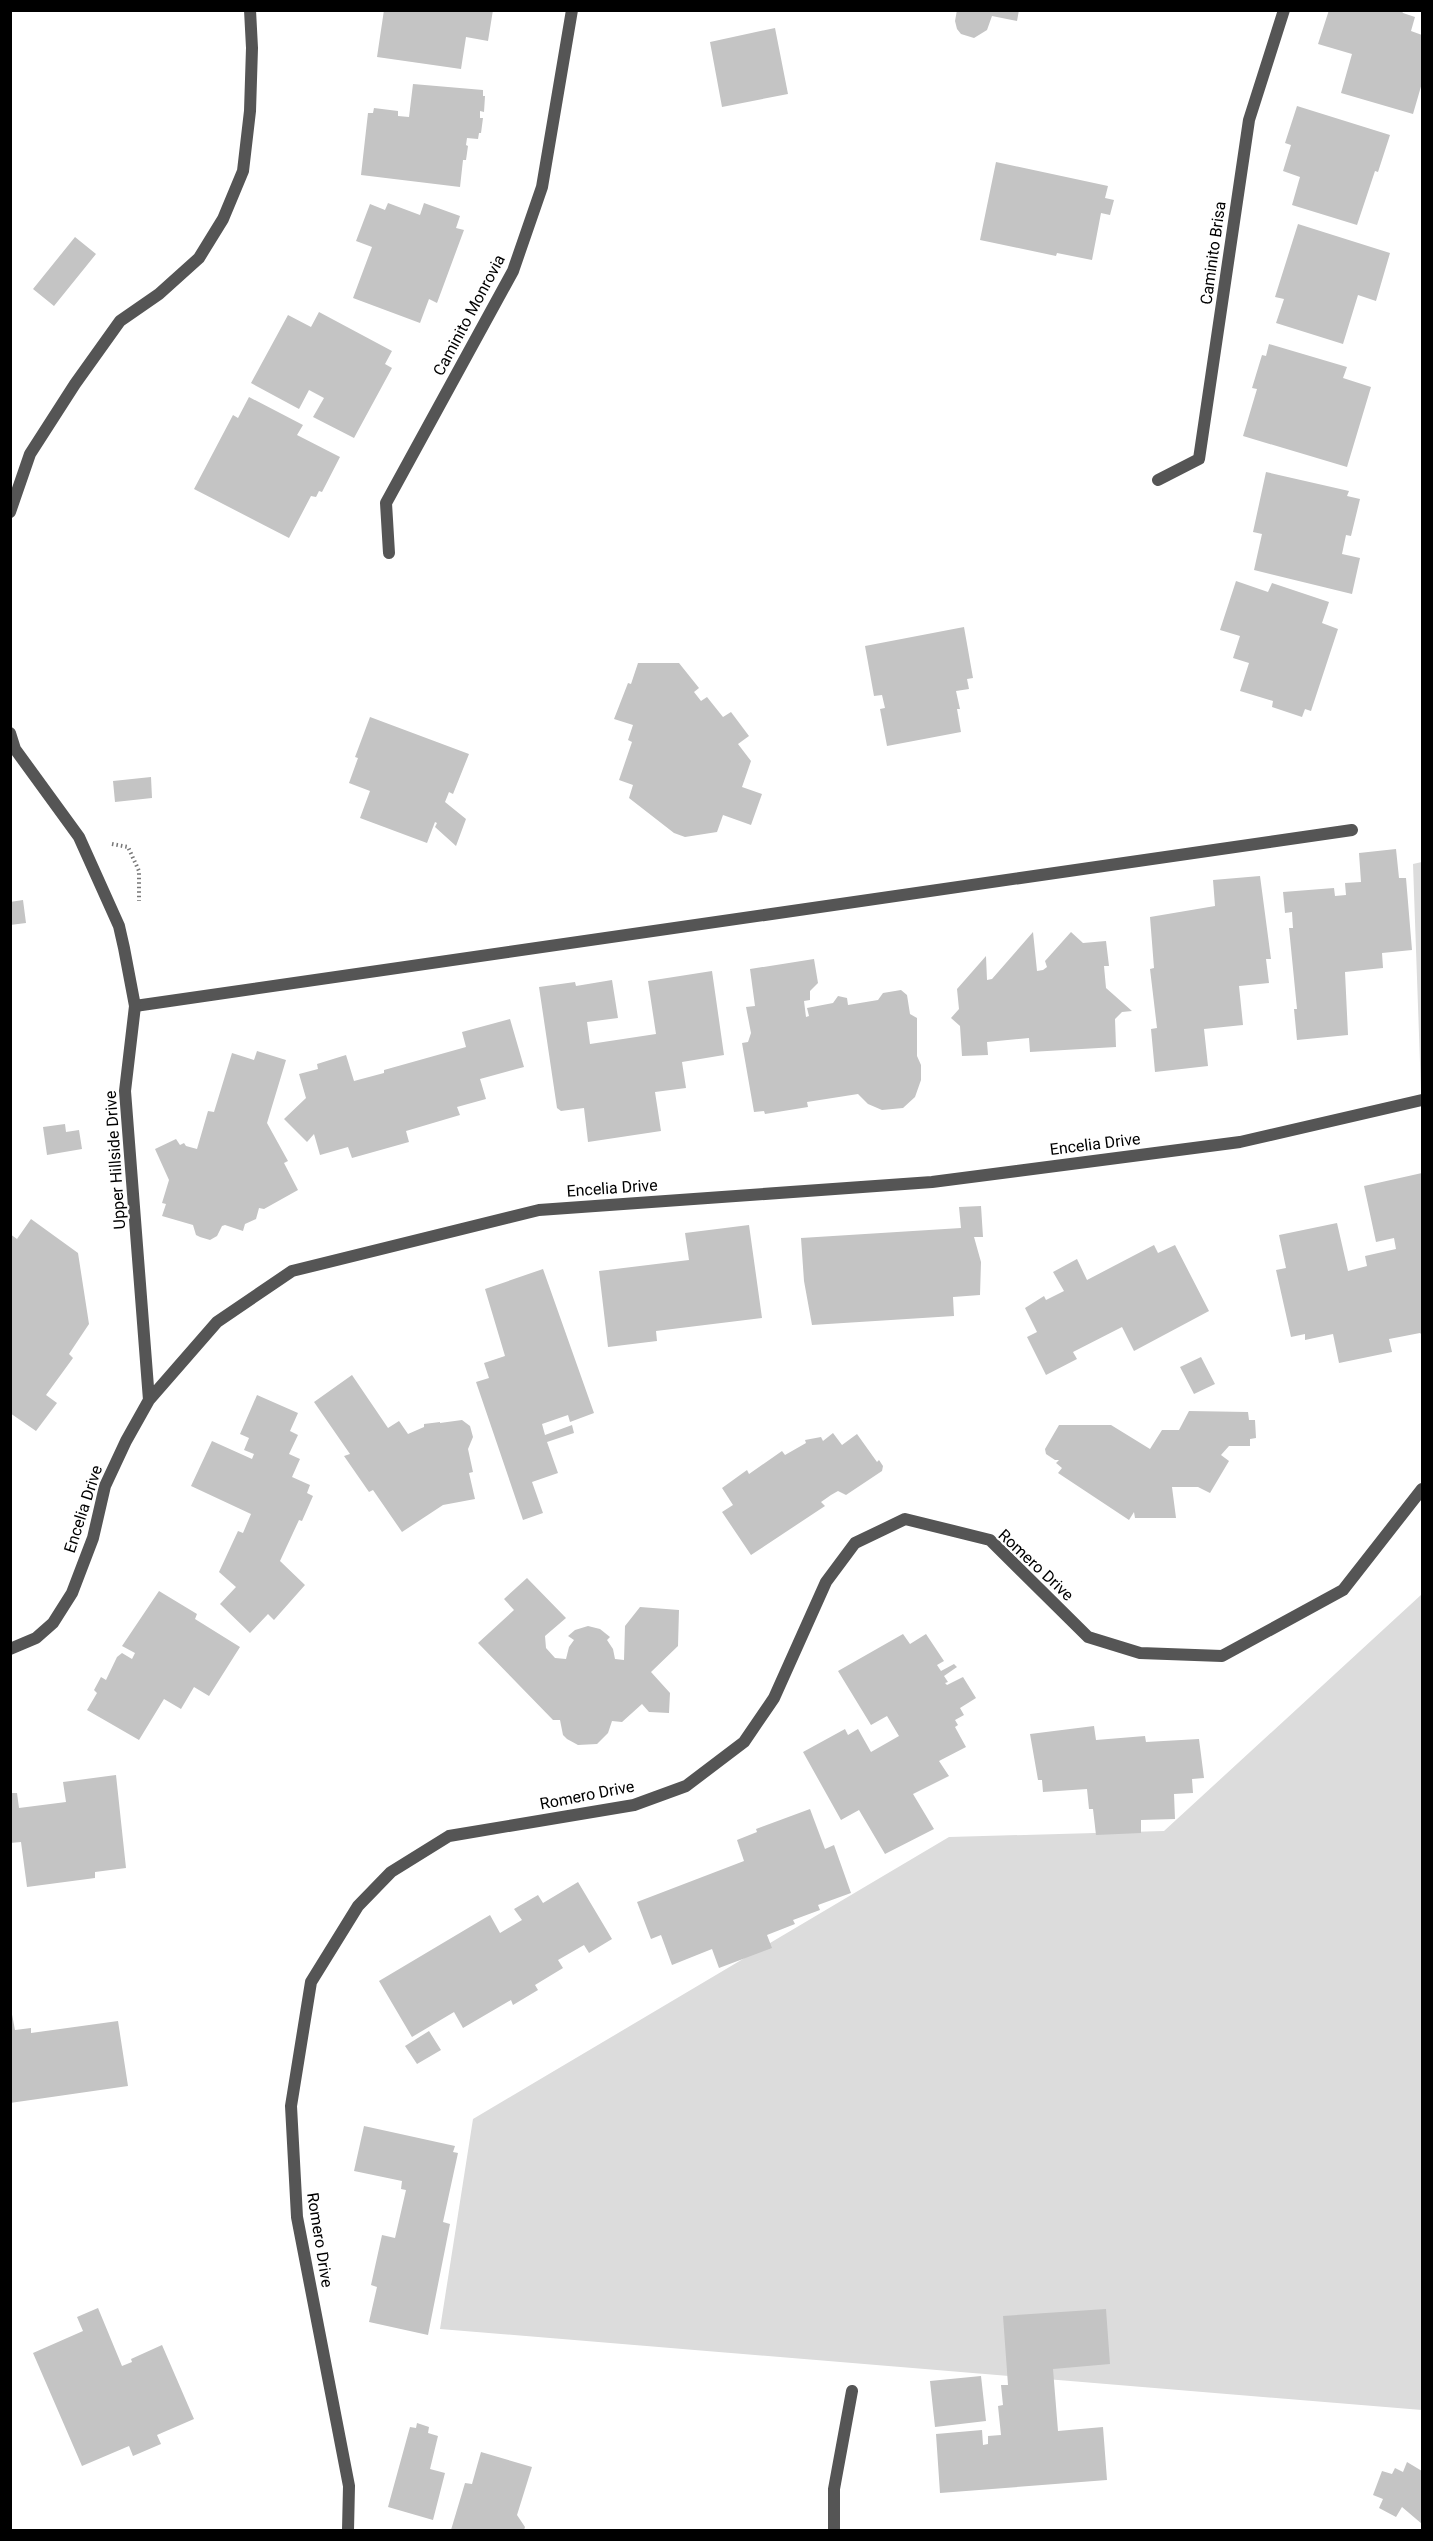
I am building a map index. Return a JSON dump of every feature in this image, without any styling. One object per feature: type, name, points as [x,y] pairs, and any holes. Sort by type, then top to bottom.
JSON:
[{"type":"street","points":[[10,512],[30,454],[75,384],[120,321],[159,294],[199,258],[223,219],[243,171],[250,111],[252,48],[250,10]]},
{"type":"street","name":"Caminito Monrovia","points":[[389,553],[386,503],[513,271],[543,187],[572,10]]},
{"type":"street","name":"Caminito Brisa","points":[[1158,480],[1199,459],[1249,120],[1284,10]]},
{"type":"street","name":"Upper Hillside Drive","points":[[10,733],[15,748],[79,837],[119,927],[135,1006],[125,1091],[149,1400]]},
{"type":"street","points":[[135,1006],[1353,830]]},
{"type":"street","name":"Encelia Drive","points":[[10,1649],[36,1638],[53,1623],[72,1593],[93,1538],[105,1486],[126,1440],[149,1400],[217,1322],[292,1271],[539,1210],[932,1182],[1240,1142],[1422,1100]]},
{"type":"street","name":"Romero Drive","points":[[348,2530],[349,2486],[297,2217],[291,2106],[311,1982],[358,1906],[391,1872],[449,1836],[634,1805],[686,1786],[744,1742],[774,1698],[826,1582],[855,1543],[905,1519],[990,1540],[1088,1637],[1140,1653],[1222,1656],[1343,1590],[1422,1489]]},
{"type":"street","points":[[834,2530],[834,2489],[852,2391]]},
{"type":"shaded area","points":[[1422,862],[1422,1120],[1413,864]]},
{"type":"shaded area","points":[[1422,1594],[1422,2410],[440,2329],[473,2119],[949,1837],[1164,1831]]},
{"type":"building","points":[[384,10],[493,10],[488,41],[466,37],[461,69],[377,57]]},
{"type":"building","points":[[957,10],[1019,10],[1017,21],[992,16],[987,30],[974,38],[961,34],[957,29],[955,21]]},
{"type":"building","points":[[1329,10],[1401,10],[1415,17],[1411,31],[1422,35],[1422,83],[1413,114],[1341,93],[1352,54],[1318,44]]},
{"type":"building","points":[[775,28],[788,94],[722,107],[710,42]]},
{"type":"building","points":[[413,84],[483,90],[483,96],[485,96],[484,112],[480,111],[480,118],[483,118],[481,133],[478,139],[467,138],[466,160],[463,160],[460,187],[361,175],[368,113],[373,113],[374,108],[398,111],[398,116],[409,117]]},
{"type":"building","points":[[1297,106],[1390,135],[1357,225],[1292,205],[1300,177],[1283,171],[1291,145],[1285,143]]},
{"type":"building","points":[[996,162],[1108,186],[1105,198],[1114,200],[1110,215],[1101,213],[1092,260],[1057,253],[1056,256],[980,240]]},
{"type":"building","points":[[388,203],[420,215],[424,203],[460,216],[456,228],[464,230],[437,303],[429,299],[420,323],[353,298],[372,247],[356,241],[370,204],[385,210]]},
{"type":"building","points":[[1298,224],[1390,253],[1376,301],[1358,295],[1343,344],[1276,323],[1284,299],[1275,297]]},
{"type":"building","points":[[75,237],[96,254],[54,306],[33,289]]},
{"type":"building","points":[[319,312],[392,351],[385,364],[392,368],[354,438],[313,417],[324,398],[309,390],[299,409],[251,383],[288,315],[311,327]]},
{"type":"building","points":[[1269,344],[1347,367],[1343,378],[1371,387],[1347,467],[1243,436],[1257,389],[1252,388],[1262,355],[1266,356]]},
{"type":"building","points":[[249,397],[303,425],[297,435],[340,457],[322,492],[319,491],[316,497],[311,496],[289,538],[194,489],[233,415],[238,418]]},
{"type":"building","points":[[1266,472],[1349,491],[1347,496],[1360,499],[1351,536],[1346,535],[1342,554],[1360,558],[1352,594],[1254,570],[1262,534],[1253,532]]},
{"type":"building","points":[[1236,581],[1268,592],[1272,583],[1329,602],[1322,623],[1338,629],[1311,711],[1305,709],[1302,717],[1272,707],[1273,701],[1240,691],[1249,663],[1233,658],[1240,636],[1220,630]]},
{"type":"building","points":[[964,627],[973,678],[967,679],[969,689],[956,691],[961,732],[887,746],[880,709],[885,708],[882,695],[874,696],[865,646]]},
{"type":"building","points":[[638,663],[679,663],[699,688],[694,692],[701,701],[707,697],[723,717],[731,712],[749,736],[738,744],[751,761],[742,787],[762,794],[751,825],[723,815],[717,832],[685,837],[674,833],[629,798],[633,785],[619,780],[632,742],[628,740],[633,725],[614,719],[628,683],[631,684]]},
{"type":"building","points":[[370,717],[469,754],[453,794],[449,792],[445,802],[466,819],[456,846],[435,827],[437,823],[435,822],[427,843],[360,818],[370,791],[349,783],[358,758],[355,757]]},
{"type":"building","points":[[151,777],[152,798],[115,802],[113,781]]},
{"type":"building","points":[[1396,849],[1399,878],[1406,878],[1412,950],[1382,953],[1383,968],[1345,972],[1348,1035],[1297,1040],[1294,1009],[1297,1009],[1289,928],[1293,928],[1292,912],[1285,913],[1283,892],[1334,888],[1335,896],[1346,895],[1345,883],[1361,882],[1359,853]]},
{"type":"building","points":[[1260,876],[1271,959],[1266,959],[1269,983],[1239,986],[1243,1025],[1204,1029],[1208,1066],[1155,1072],[1151,1029],[1157,1028],[1150,969],[1154,968],[1150,917],[1215,906],[1213,880]]},
{"type":"building","points":[[23,900],[26,923],[10,925],[10,902]]},
{"type":"building","points":[[1033,932],[1037,971],[1047,967],[1045,961],[1071,932],[1083,943],[1106,941],[1109,966],[1104,966],[1106,988],[1132,1011],[1122,1012],[1115,1019],[1116,1047],[1030,1052],[1029,1038],[987,1042],[988,1055],[962,1056],[960,1026],[951,1018],[959,1009],[957,989],[986,956],[987,980],[992,979]]},
{"type":"building","points":[[814,959],[818,983],[810,991],[810,1000],[804,1001],[806,1017],[809,1016],[807,1008],[833,1003],[838,996],[847,998],[848,1005],[878,1000],[883,993],[901,990],[907,995],[910,1014],[917,1018],[917,1056],[921,1065],[921,1080],[915,1097],[903,1108],[882,1110],[868,1104],[858,1094],[807,1102],[808,1107],[765,1114],[764,1111],[754,1112],[742,1043],[748,1042],[751,1033],[746,1007],[755,1006],[750,969]]},
{"type":"building","points":[[712,971],[724,1055],[682,1062],[686,1088],[655,1092],[661,1131],[588,1142],[584,1108],[561,1111],[557,1108],[539,987],[575,982],[576,986],[612,980],[618,1018],[587,1022],[590,1044],[656,1034],[648,981]]},
{"type":"building","points":[[510,1019],[524,1067],[480,1079],[486,1099],[457,1107],[460,1115],[406,1131],[409,1142],[352,1158],[348,1147],[320,1155],[314,1134],[307,1142],[284,1119],[306,1098],[299,1074],[318,1069],[317,1064],[346,1055],[354,1081],[384,1073],[384,1070],[466,1047],[462,1032]]},
{"type":"building","points":[[257,1051],[286,1060],[267,1123],[288,1161],[284,1163],[298,1190],[264,1209],[259,1208],[256,1219],[245,1224],[243,1231],[225,1225],[222,1226],[217,1236],[210,1240],[196,1235],[193,1225],[162,1216],[166,1204],[162,1203],[169,1180],[155,1149],[176,1139],[180,1145],[184,1143],[186,1146],[197,1149],[208,1111],[214,1112],[232,1053],[254,1060]]},
{"type":"building","points":[[65,1124],[66,1132],[79,1130],[82,1149],[47,1155],[43,1127]]},
{"type":"building","points":[[1422,1173],[1422,1335],[1420,1333],[1389,1339],[1392,1352],[1339,1363],[1333,1334],[1305,1340],[1305,1334],[1291,1337],[1276,1270],[1286,1268],[1279,1235],[1337,1223],[1348,1271],[1367,1266],[1365,1256],[1396,1249],[1394,1238],[1376,1242],[1364,1186]]},
{"type":"building","points":[[981,1206],[983,1237],[974,1237],[981,1262],[980,1295],[953,1297],[954,1316],[812,1325],[804,1281],[801,1238],[961,1228],[959,1207]]},
{"type":"building","points":[[31,1219],[78,1253],[89,1324],[69,1354],[73,1358],[46,1395],[57,1403],[36,1431],[10,1413],[10,1234],[17,1239]]},
{"type":"building","points":[[749,1225],[762,1318],[656,1331],[657,1341],[608,1347],[599,1271],[689,1260],[685,1233]]},
{"type":"building","points":[[1154,1245],[1158,1253],[1175,1245],[1209,1311],[1134,1351],[1122,1327],[1073,1352],[1077,1359],[1046,1375],[1027,1337],[1037,1332],[1025,1308],[1044,1296],[1046,1300],[1064,1291],[1053,1272],[1077,1259],[1087,1280]]},
{"type":"building","points":[[543,1269],[594,1413],[570,1422],[568,1415],[542,1424],[545,1435],[572,1425],[574,1433],[547,1442],[558,1473],[532,1482],[543,1513],[523,1520],[476,1382],[489,1378],[484,1363],[505,1356],[485,1289]]},
{"type":"building","points":[[1201,1357],[1215,1384],[1194,1394],[1180,1367]]},
{"type":"building","points":[[352,1375],[388,1428],[399,1421],[408,1434],[424,1427],[424,1424],[462,1420],[470,1426],[473,1437],[468,1449],[473,1472],[469,1473],[475,1499],[443,1505],[402,1532],[373,1490],[369,1492],[344,1456],[350,1454],[314,1402]]},
{"type":"building","points":[[257,1395],[298,1413],[290,1431],[298,1435],[289,1454],[300,1459],[292,1477],[310,1485],[307,1493],[313,1496],[280,1561],[305,1585],[274,1620],[268,1614],[250,1633],[220,1604],[236,1587],[219,1572],[238,1531],[243,1533],[251,1514],[191,1486],[212,1441],[252,1459],[254,1454],[244,1450],[249,1438],[240,1434]]},
{"type":"building","points":[[1189,1411],[1248,1412],[1249,1420],[1255,1420],[1256,1438],[1250,1439],[1250,1446],[1229,1446],[1221,1455],[1229,1461],[1210,1493],[1198,1487],[1172,1487],[1176,1518],[1135,1518],[1134,1512],[1129,1520],[1058,1473],[1062,1468],[1056,1463],[1059,1460],[1046,1454],[1045,1449],[1059,1425],[1111,1425],[1150,1449],[1162,1430],[1179,1430]]},
{"type":"building","points":[[833,1433],[842,1445],[857,1434],[877,1462],[879,1460],[883,1466],[882,1471],[846,1495],[838,1491],[831,1495],[821,1502],[825,1506],[751,1555],[722,1512],[733,1505],[722,1488],[747,1470],[749,1474],[782,1451],[785,1455],[806,1443],[805,1440],[821,1437],[823,1441]]},
{"type":"building","points":[[527,1578],[566,1618],[545,1636],[546,1648],[555,1658],[566,1659],[569,1647],[574,1640],[568,1636],[575,1630],[588,1626],[600,1629],[610,1637],[607,1640],[613,1649],[615,1659],[624,1660],[625,1626],[640,1607],[679,1610],[678,1646],[651,1672],[670,1693],[669,1713],[649,1712],[642,1704],[622,1722],[612,1721],[608,1733],[597,1744],[578,1745],[567,1739],[563,1735],[560,1720],[553,1720],[478,1643],[514,1610],[504,1599]]},
{"type":"building","points":[[159,1591],[197,1614],[195,1619],[240,1647],[209,1696],[194,1687],[181,1709],[164,1699],[139,1740],[87,1710],[97,1693],[94,1690],[101,1677],[106,1680],[117,1657],[122,1653],[132,1659],[135,1653],[122,1646]]},
{"type":"building","points":[[903,1634],[910,1644],[926,1634],[944,1661],[937,1665],[941,1671],[954,1664],[957,1667],[944,1676],[948,1682],[945,1683],[947,1685],[963,1677],[976,1698],[960,1708],[964,1715],[955,1720],[958,1725],[955,1727],[966,1747],[939,1761],[949,1776],[913,1794],[934,1829],[885,1854],[859,1810],[841,1820],[803,1752],[845,1729],[848,1735],[858,1729],[871,1752],[899,1736],[887,1716],[871,1725],[838,1671]]},
{"type":"building","points":[[1094,1726],[1096,1740],[1145,1736],[1146,1742],[1199,1739],[1204,1778],[1192,1779],[1193,1793],[1174,1794],[1175,1819],[1141,1820],[1141,1833],[1096,1835],[1093,1809],[1089,1809],[1087,1789],[1043,1792],[1042,1780],[1038,1780],[1030,1734]]},
{"type":"building","points":[[116,1775],[126,1868],[95,1872],[95,1878],[27,1887],[21,1842],[10,1843],[10,1793],[17,1793],[19,1808],[66,1802],[63,1782]]},
{"type":"building","points":[[810,1809],[825,1849],[834,1845],[851,1893],[818,1905],[820,1910],[793,1920],[795,1924],[767,1935],[772,1948],[719,1968],[712,1949],[672,1965],[661,1935],[651,1939],[637,1902],[744,1861],[737,1840],[757,1832],[756,1829]]},
{"type":"building","points":[[578,1882],[612,1939],[589,1953],[584,1945],[558,1960],[563,1968],[535,1985],[538,1990],[513,2005],[511,2000],[463,2028],[454,2012],[412,2037],[379,1981],[490,1915],[500,1933],[522,1920],[514,1909],[538,1895],[543,1903]]},
{"type":"building","points":[[10,2004],[15,2030],[31,2028],[31,2033],[118,2021],[128,2086],[10,2103]]},
{"type":"building","points":[[429,2031],[441,2050],[417,2064],[405,2046]]},
{"type":"building","points":[[364,2126],[455,2146],[453,2152],[458,2153],[443,2222],[450,2224],[428,2335],[369,2322],[377,2287],[371,2285],[382,2235],[395,2238],[406,2190],[401,2189],[402,2181],[354,2171]]},
{"type":"building","points":[[98,2308],[122,2366],[132,2362],[131,2359],[162,2345],[194,2419],[157,2435],[161,2444],[133,2456],[129,2446],[82,2466],[33,2353],[83,2331],[77,2317]]},
{"type":"building","points":[[1106,2309],[1110,2364],[1053,2369],[1058,2431],[1103,2427],[1107,2480],[940,2493],[936,2434],[982,2430],[983,2445],[988,2444],[988,2436],[1001,2435],[998,2406],[1003,2405],[1001,2385],[1008,2385],[1003,2316]]},
{"type":"building","points":[[981,2376],[986,2421],[935,2427],[930,2381]]},
{"type":"building","points":[[417,2423],[429,2427],[428,2433],[438,2436],[430,2469],[445,2473],[433,2520],[388,2507],[410,2427],[416,2428]]},
{"type":"building","points":[[481,2452],[532,2467],[517,2515],[525,2527],[524,2530],[451,2530],[465,2483],[472,2484]]},
{"type":"building","points":[[1407,2462],[1422,2471],[1422,2524],[1402,2507],[1396,2517],[1379,2508],[1383,2499],[1373,2495],[1382,2471],[1392,2474],[1395,2468],[1403,2472]]}]
